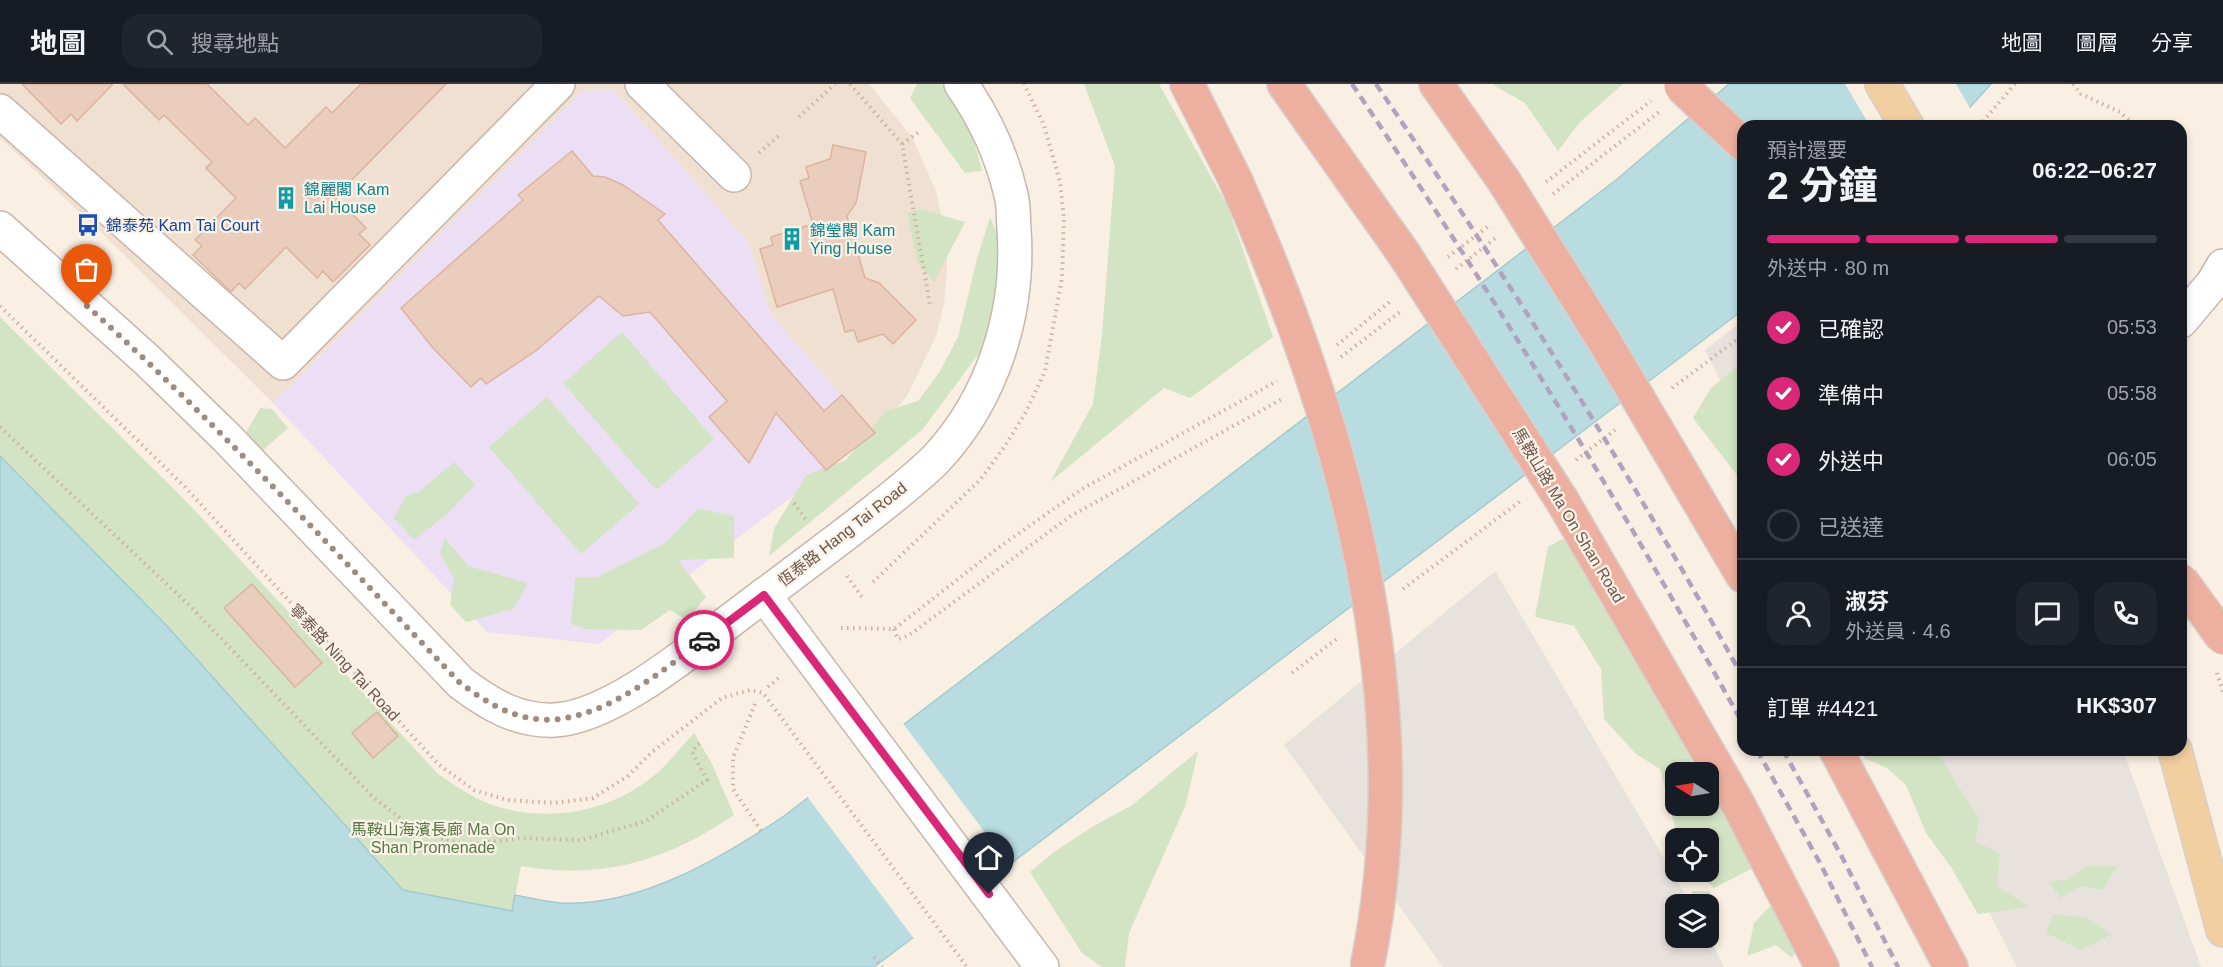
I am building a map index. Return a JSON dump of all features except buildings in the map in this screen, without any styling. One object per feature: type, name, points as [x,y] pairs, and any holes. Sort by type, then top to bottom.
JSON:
[{"type":"highway","points":[[1187,84],[1235,179],[1280,289],[1322,411],[1357,541],[1373,624],[1383,710],[1386,793],[1376,913],[1367,967]]},
{"type":"highway","name":"馬鞍山路 Ma On Shan Road","points":[[1284,84],[1404,254],[1563,502],[1731,793],[1822,967]]},
{"type":"highway","points":[[1436,84],[1504,182],[1603,339],[1737,566]]},
{"type":"highway","points":[[1679,84],[1737,138]]},
{"type":"highway","points":[[2187,588],[2223,638]]},
{"type":"highway","points":[[1839,756],[1951,967]]},
{"type":"main road","points":[[1882,84],[1903,120]]},
{"type":"main road","points":[[2177,756],[2223,930]]},
{"type":"street","points":[[0,111],[282,363],[558,84]]},
{"type":"street","points":[[642,84],[734,175]]},
{"type":"street","name":"恆泰路 Hang Tai Road","points":[[961,84],[986,125],[1012,196],[1016,251],[1012,304],[1001,349],[966,422],[935,459],[894,496],[764,595],[1042,967]]},
{"type":"street","points":[[0,228],[147,360],[227,438],[461,684],[491,705],[522,717],[554,720],[586,714],[618,700],[764,595]]},
{"type":"street","points":[[2187,314],[2213,283],[2223,266]]},
{"type":"path","points":[[799,117],[834,84]]},
{"type":"path","points":[[850,84],[902,144],[930,305]]},
{"type":"path","points":[[1984,120],[2015,84]]},
{"type":"path","points":[[2073,84],[2081,94],[2120,112],[2129,120]]},
{"type":"path","points":[[902,144],[919,132]]},
{"type":"path","name":"寧泰路 Ning Tai Road","points":[[0,306],[185,487],[438,764],[474,790],[507,800],[542,802],[593,798],[628,776],[652,752],[722,698],[750,690],[763,693],[967,967]]},
{"type":"path","points":[[1666,392],[1737,339]]},
{"type":"path","points":[[0,427],[189,605],[374,798],[408,824],[439,838],[468,845],[520,838],[581,840],[646,821],[707,780],[692,752],[702,740]]},
{"type":"path","points":[[1570,464],[1618,428]]},
{"type":"path","points":[[1397,594],[1532,493]]},
{"type":"path","points":[[841,628],[856,628]]},
{"type":"path","points":[[894,630],[898,639],[908,636]]},
{"type":"path","points":[[1292,673],[1340,637]]},
{"type":"path","points":[[768,687],[780,677]]},
{"type":"path","points":[[755,704],[733,758],[733,789],[762,832]]},
{"type":"path","points":[[874,957],[882,967]]},
{"type":"shaded area","name":"錦泰苑 Kam Tai Court","points":[[0,84],[869,84],[912,137],[936,191],[947,240],[947,271],[944,304],[936,336],[907,396],[875,433],[771,315],[748,242],[614,90],[582,91],[273,403],[106,237],[0,138]]},
{"type":"shaded area","points":[[614,90],[748,242],[771,315],[875,433],[599,644],[487,632],[273,403],[582,91]]},
{"type":"shaded area","points":[[1737,325],[1737,413],[1705,350]]},
{"type":"shaded area","points":[[1495,571],[1665,860],[1665,882],[1678,882],[1685,894],[1665,894],[1665,948],[1715,948],[1724,967],[1443,967],[1284,745]]},
{"type":"shaded area","points":[[1910,756],[2125,756],[2201,967],[2017,967]]},
{"type":"green space","points":[[917,84],[941,84],[955,95],[983,105],[974,141],[982,171],[965,173],[910,98]]},
{"type":"green space","points":[[1084,84],[1159,84],[1228,207],[1273,337],[1190,398],[1164,388],[1050,482],[1093,404],[1102,335],[1115,166]]},
{"type":"green space","points":[[1494,84],[1623,84],[1580,122],[1558,151],[1525,103]]},
{"type":"green space","points":[[919,209],[965,222],[934,282],[917,262],[907,213]]},
{"type":"green space","points":[[990,217],[1004,250],[999,292],[983,348],[922,430],[769,556],[774,529],[806,475],[846,460],[886,411],[918,401],[939,373],[958,337]]},
{"type":"green space","name":"馬鞍山海濱長廊 Ma On Shan Promenade","points":[[0,317],[186,501],[445,779],[475,797],[499,807],[520,812],[540,814],[582,810],[621,797],[639,786],[656,774],[694,733],[711,762],[734,815],[684,844],[633,863],[579,870],[551,870],[521,866],[512,912],[403,890],[167,626],[0,456]]},
{"type":"green space","points":[[622,332],[714,439],[656,490],[563,383]]},
{"type":"green space","points":[[1737,366],[1737,475],[1693,418],[1711,388]]},
{"type":"green space","points":[[547,397],[639,504],[581,554],[489,447]]},
{"type":"green space","points":[[260,408],[272,409],[288,428],[260,453],[243,438]]},
{"type":"green space","points":[[454,462],[475,485],[446,515],[414,540],[394,518],[406,496],[419,492]]},
{"type":"green space","points":[[698,509],[734,516],[734,558],[678,560],[706,597],[687,620],[670,610],[641,630],[586,629],[571,624],[575,578],[597,577],[665,543]]},
{"type":"green space","points":[[445,538],[468,566],[528,583],[513,609],[466,622],[450,605],[454,578],[440,554]]},
{"type":"green space","points":[[1562,539],[1577,548],[1692,737],[1691,762],[1665,762],[1665,788],[1660,769],[1636,754],[1604,719],[1601,669],[1574,626],[1535,617],[1548,547]]},
{"type":"green space","points":[[1198,751],[1186,804],[1129,933],[1125,967],[1102,967],[1082,953],[1030,872],[1054,852],[1097,824],[1131,806]]},
{"type":"green space","points":[[1864,756],[1940,756],[1979,819],[1975,842],[2000,853],[1997,886],[2029,907],[1978,914],[1951,867],[1926,833],[1906,785],[1887,768]]},
{"type":"green space","points":[[1719,765],[1729,766],[1762,834],[1751,869],[1714,888],[1708,882],[1719,882],[1719,828],[1675,828],[1672,816],[1719,816]]},
{"type":"green space","points":[[2085,866],[2118,866],[2102,890],[2081,886],[2060,898],[2049,881],[2068,880]]},
{"type":"green space","points":[[1692,891],[1709,891],[1711,894],[1691,894]]},
{"type":"green space","points":[[1775,901],[1800,942],[1792,958],[1776,945],[1747,956],[1754,923]]},
{"type":"green space","points":[[2053,914],[2087,918],[2112,934],[2081,950],[2046,933]]},
{"type":"water","points":[[1729,84],[1991,84],[1958,120],[1737,120],[1737,315],[874,967],[0,967],[0,456],[167,626],[403,890],[512,911],[515,895],[561,903],[591,902],[620,897],[678,877],[734,848],[784,816],[1616,180]]},
{"type":"pier","points":[[1845,84],[1956,84],[1971,110],[1962,120],[1866,120]]},
{"type":"pier","points":[[902,722],[1011,867],[915,940],[806,795]]},
{"type":"railway","points":[[1352,84],[1455,241],[1555,400],[1651,561],[1737,713]]},
{"type":"railway","points":[[1376,84],[1567,377],[1657,526],[1737,667]]},
{"type":"railway","points":[[1760,756],[1820,863],[1872,967]]},
{"type":"railway","points":[[1786,756],[1841,855],[1898,967]]},
{"type":"way so far","points":[[87,306],[147,360],[227,438],[461,684],[491,705],[522,717],[554,720],[586,714],[618,700],[704,640]]},
{"type":"place","name":"錦麗閣 Kam Lai House","points":[[286,198]]},
{"type":"place","name":"錦泰苑 Kam Tai Court","points":[[88,225]]},
{"type":"place","name":"錦瑩閣 Kam Ying House","points":[[792,239]]},
{"type":"route","points":[[704,640],[764,595],[989,894]]}]
